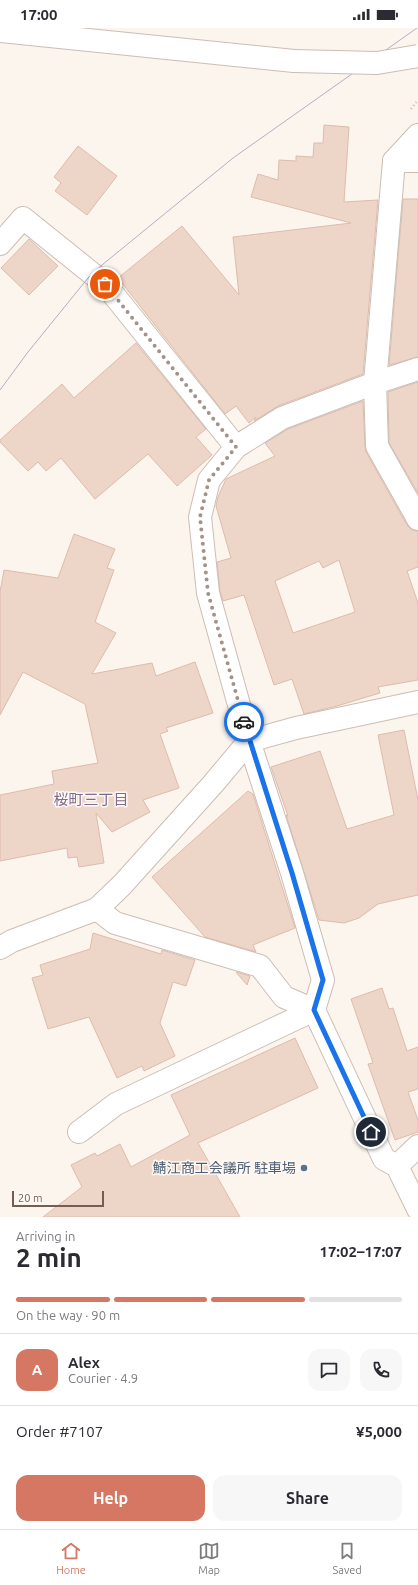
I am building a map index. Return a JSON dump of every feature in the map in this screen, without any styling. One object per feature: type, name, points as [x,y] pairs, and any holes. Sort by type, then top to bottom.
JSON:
[{"type":"street","points":[[0,31],[294,61],[377,64],[418,56]]},
{"type":"street","points":[[418,135],[394,161],[375,383],[378,446],[418,520]]},
{"type":"street","points":[[394,161],[418,161]]},
{"type":"street","points":[[0,244],[23,218],[105,284],[236,447]]},
{"type":"street","points":[[79,1132],[116,1104],[314,1010],[323,980],[292,873],[249,741],[208,593],[200,517],[209,480],[236,447],[282,418],[375,383],[418,369]]},
{"type":"street","points":[[0,948],[12,941],[97,909],[122,885],[249,741],[296,728],[418,702]]},
{"type":"street","points":[[97,909],[115,923],[260,966],[284,997],[314,1010],[384,1159],[397,1166],[418,1209]]},
{"type":"street","points":[[397,1166],[418,1146]]},
{"type":"building","points":[[324,125],[349,127],[344,202],[378,200],[363,374],[278,406],[254,421],[256,417],[249,423],[236,406],[225,414],[118,278],[182,226],[239,295],[233,237],[351,223],[251,197],[258,174],[278,180],[279,160],[296,161],[296,156],[313,157],[314,143],[323,143]]},
{"type":"building","points":[[78,146],[117,176],[87,215],[55,191],[61,183],[54,177]]},
{"type":"building","points":[[403,199],[418,199],[418,357],[389,365]]},
{"type":"building","points":[[29,239],[58,266],[29,295],[1,268]]},
{"type":"building","points":[[136,343],[206,429],[196,437],[212,455],[177,486],[148,454],[95,499],[61,458],[46,471],[38,462],[28,471],[0,442],[0,440],[62,384],[74,398]]},
{"type":"building","points":[[418,382],[418,493],[389,443],[388,392]]},
{"type":"building","points":[[363,401],[366,452],[407,525],[412,530],[418,531],[418,567],[407,571],[418,603],[418,680],[378,687],[380,693],[304,714],[292,679],[274,685],[244,595],[223,601],[220,591],[217,562],[231,558],[216,506],[218,497],[226,479],[275,456],[265,443],[288,429]],"holes":[[[339,560],[355,612],[293,633],[275,581],[319,561],[323,568]]]},
{"type":"building","points":[[74,534],[115,549],[107,568],[114,570],[95,622],[116,633],[92,674],[152,663],[156,676],[195,662],[213,713],[166,728],[168,731],[160,734],[179,788],[143,800],[150,812],[112,832],[96,813],[104,863],[79,867],[77,857],[68,858],[67,848],[0,861],[0,795],[54,784],[52,771],[98,763],[85,704],[23,672],[0,715],[0,592],[4,570],[58,578]]},
{"type":"building","points":[[404,730],[418,800],[418,895],[378,904],[359,918],[344,923],[319,920],[286,815],[288,816],[271,767],[320,751],[347,829],[394,815],[378,735]]},
{"type":"building","points":[[248,791],[253,794],[295,928],[253,945],[256,952],[205,937],[152,877]]},
{"type":"building","points":[[93,933],[161,954],[162,950],[195,960],[186,986],[173,982],[160,1023],[175,1056],[144,1071],[142,1066],[117,1078],[89,1017],[48,1029],[32,978],[43,975],[40,965],[90,949]]},
{"type":"building","points":[[236,972],[250,976],[247,985]]},
{"type":"building","points":[[382,988],[389,1009],[393,1008],[407,1051],[418,1047],[418,1089],[408,1092],[418,1120],[418,1132],[395,1140],[368,1064],[373,1063],[351,999]]},
{"type":"building","points":[[295,1038],[318,1088],[198,1143],[240,1217],[43,1217],[82,1187],[71,1165],[95,1153],[97,1156],[120,1144],[131,1167],[190,1135],[171,1095]]},
{"type":"tram line","points":[[0,390],[28,352],[88,278],[102,265],[233,158],[417,28]]},
{"type":"way so far","points":[[105,284],[236,447],[209,480],[200,517],[208,593],[244,722]]},
{"type":"place","name":"鯖江商工会議所 駐車場","points":[[304,1168]]},
{"type":"district","name":"桜町三丁目","points":[[91,800]]},
{"type":"route","points":[[244,722],[292,873],[323,980],[314,1010],[371,1132]]}]
